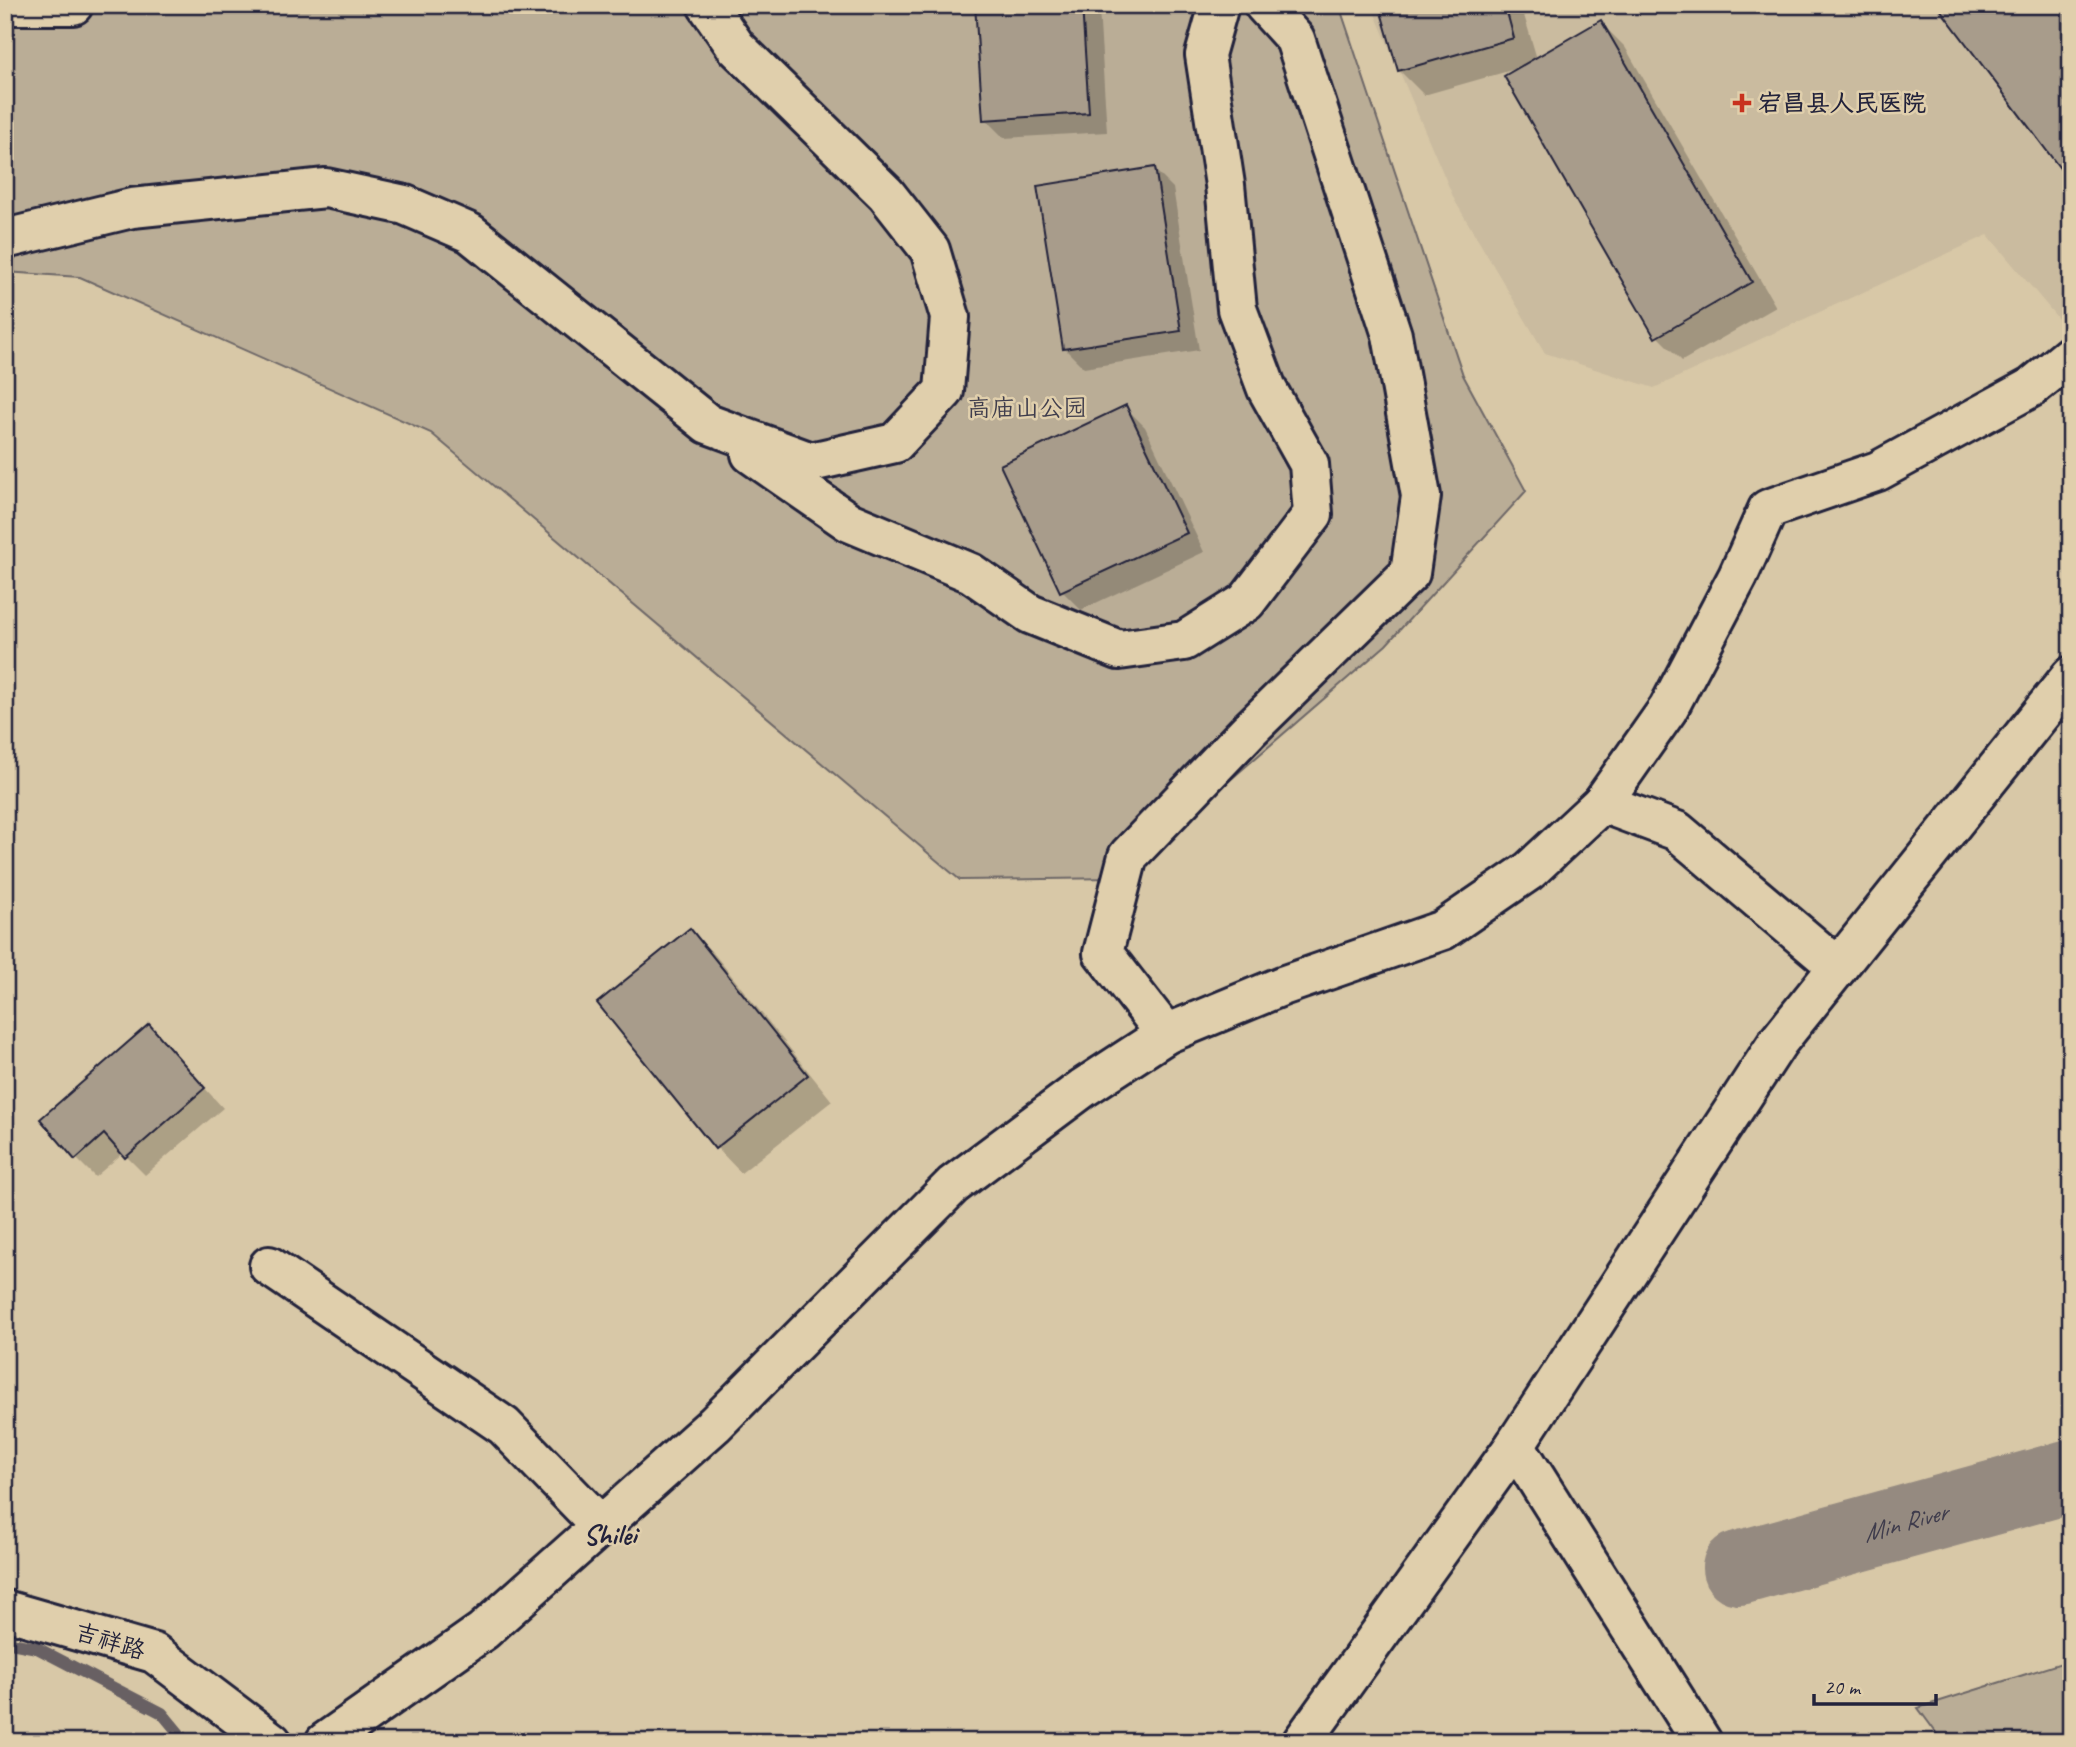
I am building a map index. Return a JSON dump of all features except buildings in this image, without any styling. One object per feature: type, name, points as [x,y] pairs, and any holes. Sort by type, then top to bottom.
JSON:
[{"type":"street","points":[[5,5],[73,5]]},
{"type":"street","points":[[707,5],[736,47],[886,194],[930,250],[950,317],[944,391],[895,443],[811,461],[708,424]]},
{"type":"street","points":[[5,239],[132,208],[327,188],[405,205],[470,233],[708,424],[849,522],[971,573],[1030,614],[1119,650],[1184,641],[1246,602],[1313,514],[1309,464],[1267,389],[1237,309],[1225,184],[1205,55],[1219,5]]},
{"type":"street","points":[[1166,1034],[1103,953],[1128,856],[1249,730],[1410,573],[1421,496],[1392,335],[1295,39],[1264,5]]},
{"type":"street","points":[[324,1742],[483,1631],[715,1424],[953,1185],[1083,1088],[1166,1034],[1282,986],[1443,930],[1530,871],[1602,803],[1668,709],[1738,576],[1768,509],[1878,471],[2032,387],[2071,355]]},
{"type":"street","points":[[1302,1742],[1515,1445],[1779,1042],[2071,676]]},
{"type":"street","points":[[1602,803],[1678,831],[1838,967]]},
{"type":"street","points":[[269,1266],[504,1426],[601,1526]]},
{"type":"street","points":[[1515,1445],[1702,1742]]},
{"type":"street","name":"吉祥路","points":[[5,1610],[154,1653],[272,1742]]},
{"type":"shaded area","name":"宕昌县人民医院","points":[[1371,5],[2071,5],[2071,334],[1988,235],[1654,388],[1545,353],[1455,201]]},
{"type":"green space","name":"高庙山公园","points":[[5,5],[1339,5],[1463,375],[1526,491],[1386,645],[1117,878],[960,880],[431,433],[80,277],[5,272]]},
{"type":"green space","points":[[2071,1660],[2071,1737],[2004,1742],[1943,1742],[1918,1708]]},
{"type":"waterway","name":"Min River","points":[[1739,1568],[2071,1476]]},
{"type":"waterway","points":[[5,1642],[37,1648],[162,1713],[186,1742]]},
{"type":"place","name":"宕昌县人民医院","points":[[1742,103]]},
{"type":"district","name":"Shilei","points":[[610,1534]]}]
